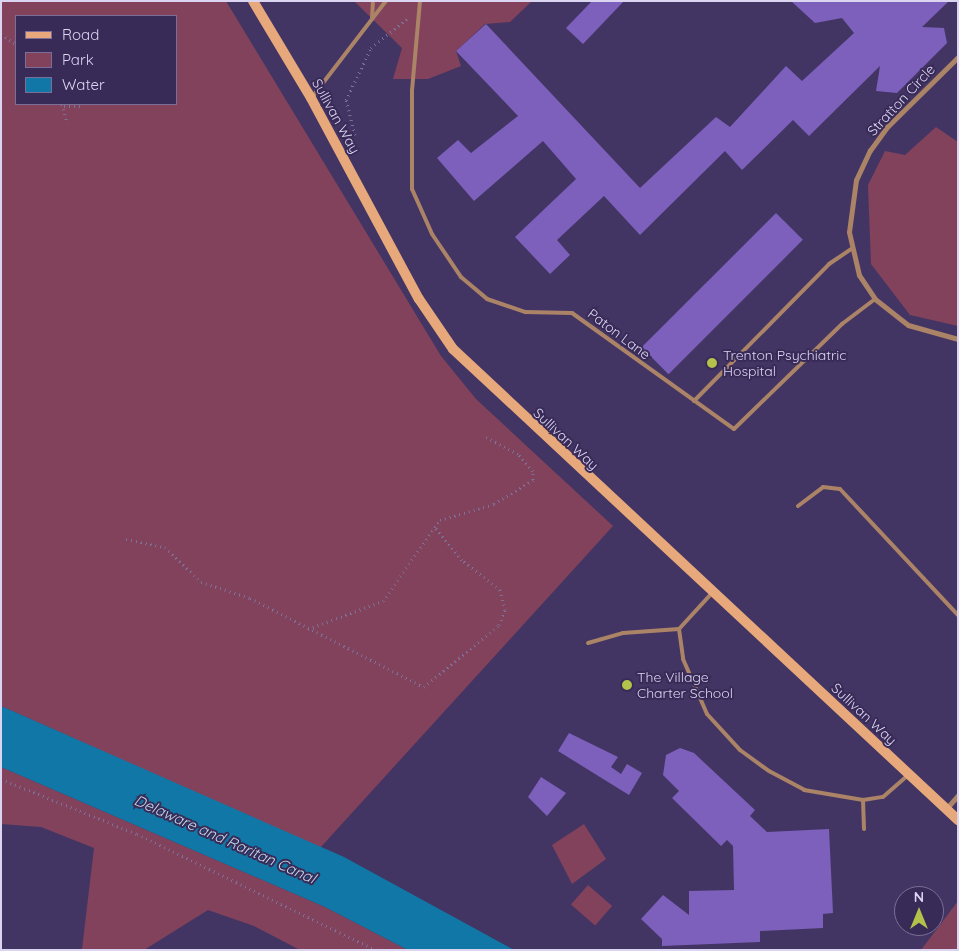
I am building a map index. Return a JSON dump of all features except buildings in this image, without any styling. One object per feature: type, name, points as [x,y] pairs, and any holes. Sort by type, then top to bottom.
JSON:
[{"type":"main road","name":"Sullivan Way","points":[[253,1],[311,98],[419,299],[453,349],[712,593],[958,820]]},
{"type":"street","name":"Stratton Circle","points":[[958,57],[887,127],[870,150],[850,203],[851,249],[859,275],[875,300],[908,325],[958,339]]},
{"type":"street","points":[[946,810],[958,796]]},
{"type":"lane","points":[[372,18],[373,1]]},
{"type":"lane","points":[[311,98],[386,1]]},
{"type":"lane","name":"Paton Lane","points":[[420,1],[412,90],[412,189],[432,234],[461,277],[487,300],[525,312],[572,313],[734,429],[842,324],[875,300]]},
{"type":"lane","points":[[694,401],[829,264],[851,249]]},
{"type":"lane","points":[[798,506],[823,487],[840,489],[958,615]]},
{"type":"lane","points":[[588,644],[623,633],[679,629],[712,593]]},
{"type":"lane","points":[[679,629],[693,687],[707,714],[740,750],[804,790],[863,800],[883,797],[908,775]]},
{"type":"lane","points":[[863,800],[864,829]]},
{"type":"path","points":[[355,135],[346,100],[371,48],[389,29],[419,11]]},
{"type":"path","points":[[1,34],[15,43]]},
{"type":"path","points":[[67,123],[63,105],[84,106]]},
{"type":"path","points":[[308,629],[383,601],[434,526],[449,516],[494,504],[533,480],[533,471],[518,454],[483,435]]},
{"type":"path","points":[[126,539],[165,547],[183,560],[190,577],[250,598],[308,629],[379,662],[407,682],[432,685],[499,624],[505,610],[500,590],[462,560],[434,526]]},
{"type":"path","points":[[1,779],[136,834],[376,950]]},
{"type":"green space","points":[[1,1],[226,1],[441,356],[476,399],[613,526],[320,848],[1,706]]},
{"type":"green space","points":[[354,1],[532,1],[510,22],[485,24],[456,51],[461,66],[428,79],[393,79],[402,48]]},
{"type":"green space","points":[[936,127],[958,142],[958,326],[910,315],[871,264],[868,185],[885,151],[905,155]]},
{"type":"green space","points":[[1,767],[325,907],[408,950],[300,950],[254,926],[208,910],[144,950],[82,949],[94,848],[41,827],[1,824]]},
{"type":"green space","points":[[584,824],[606,859],[572,884],[552,845]]},
{"type":"green space","points":[[588,885],[612,906],[595,926],[571,905]]},
{"type":"green space","points":[[958,901],[958,950],[921,950],[932,936],[944,936],[944,920]]},
{"type":"water","name":"Delaware and Raritan Canal","points":[[1,706],[344,857],[514,950],[408,950],[325,907],[1,767]]},
{"type":"place","name":"Trenton Psychiatric Hospital","points":[[712,363]]},
{"type":"place","name":"The Village Charter School","points":[[627,685]]}]
